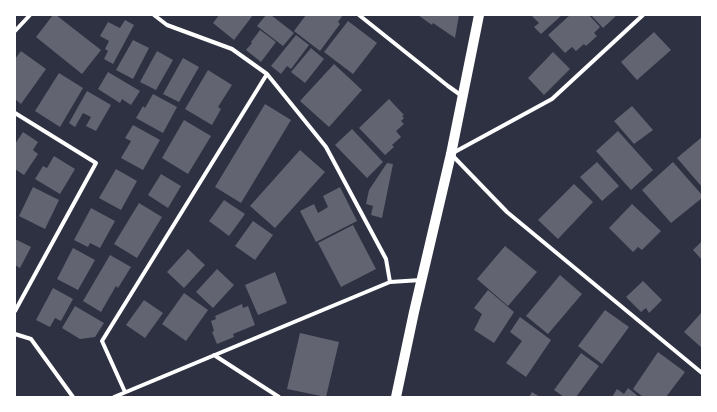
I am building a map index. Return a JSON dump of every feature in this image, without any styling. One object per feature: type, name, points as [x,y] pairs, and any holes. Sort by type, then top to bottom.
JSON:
[{"type":"main road","points":[[396,397],[414,312],[451,154],[479,15]]},
{"type":"street","points":[[15,32],[30,15]]},
{"type":"street","points":[[154,15],[167,25],[232,49],[267,74],[326,147],[386,259],[390,282]]},
{"type":"street","points":[[359,15],[462,96]]},
{"type":"street","points":[[643,15],[552,99],[451,154],[507,212],[702,373]]},
{"type":"street","points":[[125,392],[102,341],[267,74]]},
{"type":"street","points":[[15,113],[96,163],[15,311]]},
{"type":"street","points":[[114,397],[390,282],[422,280]]},
{"type":"street","points":[[15,334],[31,339],[73,397]]},
{"type":"street","points":[[214,355],[278,397]]},
{"type":"building","points":[[53,15],[56,15],[101,50],[82,74],[36,37]]},
{"type":"building","points":[[219,15],[253,15],[234,40],[213,23]]},
{"type":"building","points":[[266,15],[271,15],[294,33],[283,46],[257,26]]},
{"type":"building","points":[[306,15],[343,15],[338,22],[340,24],[320,51],[294,31]]},
{"type":"building","points":[[418,15],[459,15],[455,38],[433,23],[432,25]]},
{"type":"building","points":[[531,15],[562,15],[541,34],[534,27],[539,23]]},
{"type":"building","points":[[570,15],[589,15],[600,27],[594,33],[597,36],[586,46],[584,44],[576,51],[572,47],[565,53],[548,35]]},
{"type":"building","points":[[591,15],[617,15],[603,28]]},
{"type":"building","points":[[125,20],[134,25],[113,64],[104,59],[108,51],[105,49],[109,41],[100,36],[108,22],[120,28]]},
{"type":"building","points":[[348,21],[377,43],[353,74],[324,52]]},
{"type":"building","points":[[260,30],[276,42],[261,62],[246,50]]},
{"type":"building","points":[[654,32],[671,50],[637,80],[621,62]]},
{"type":"building","points":[[296,35],[309,45],[291,69],[287,66],[281,74],[271,66]]},
{"type":"building","points":[[133,40],[149,48],[133,79],[116,70]]},
{"type":"building","points":[[311,48],[324,59],[305,83],[291,72]]},
{"type":"building","points":[[21,51],[46,69],[21,104],[15,99],[15,59]]},
{"type":"building","points":[[157,51],[173,60],[156,90],[140,82]]},
{"type":"building","points":[[553,52],[570,69],[544,95],[528,78]]},
{"type":"building","points":[[183,58],[199,67],[179,102],[163,94]]},
{"type":"building","points":[[334,64],[362,90],[329,127],[300,101]]},
{"type":"building","points":[[208,70],[232,85],[218,107],[221,109],[212,125],[185,109]]},
{"type":"building","points":[[108,72],[140,91],[131,105],[122,99],[120,103],[98,89]]},
{"type":"building","points":[[59,73],[83,88],[60,127],[35,111]]},
{"type":"building","points":[[87,91],[111,105],[96,131],[86,126],[91,117],[83,113],[75,127],[69,123]]},
{"type":"building","points":[[153,94],[177,107],[163,133],[136,118],[143,106],[145,108]]},
{"type":"building","points":[[389,99],[404,115],[402,116],[404,118],[401,121],[404,124],[396,131],[401,137],[392,145],[394,147],[385,155],[359,128]]},
{"type":"building","points":[[265,104],[291,120],[241,203],[215,187]]},
{"type":"building","points":[[632,106],[653,130],[634,144],[614,121]]},
{"type":"building","points":[[184,120],[211,136],[188,174],[162,158]]},
{"type":"building","points":[[133,125],[160,140],[143,170],[121,158],[131,141],[125,138]]},
{"type":"building","points":[[352,129],[383,162],[367,178],[335,145]]},
{"type":"building","points":[[618,131],[653,170],[631,190],[596,151]]},
{"type":"building","points":[[23,132],[38,142],[33,150],[38,154],[24,175],[15,169],[15,144]]},
{"type":"building","points":[[702,137],[702,187],[677,158]]},
{"type":"building","points":[[300,150],[325,172],[275,228],[250,206]]},
{"type":"building","points":[[54,156],[75,169],[60,194],[35,179],[43,166],[47,168]]},
{"type":"building","points":[[597,162],[619,186],[602,201],[580,177]]},
{"type":"building","points":[[673,162],[702,195],[702,198],[671,223],[642,190]]},
{"type":"building","points":[[387,163],[393,164],[382,218],[371,215],[373,206],[366,204],[369,190]]},
{"type":"building","points":[[116,169],[137,181],[121,210],[99,198]]},
{"type":"building","points":[[161,174],[181,186],[168,208],[148,195]]},
{"type":"building","points":[[574,184],[593,202],[558,239],[538,220]]},
{"type":"building","points":[[33,187],[59,200],[45,229],[19,216]]},
{"type":"building","points":[[340,187],[357,221],[316,242],[300,211],[314,204],[318,213],[328,207],[323,196]]},
{"type":"building","points":[[224,200],[245,214],[229,236],[209,221]]},
{"type":"building","points":[[139,203],[162,217],[137,258],[114,244]]},
{"type":"building","points":[[632,204],[661,231],[642,250],[638,247],[633,252],[609,228]]},
{"type":"building","points":[[91,208],[115,221],[100,248],[90,243],[88,247],[74,240]]},
{"type":"building","points":[[253,221],[273,235],[255,260],[235,246]]},
{"type":"building","points":[[353,225],[376,269],[341,287],[318,243]]},
{"type":"building","points":[[15,239],[31,247],[20,268],[15,265]]},
{"type":"building","points":[[702,241],[702,260],[693,250]]},
{"type":"building","points":[[505,246],[537,272],[508,306],[477,279]]},
{"type":"building","points":[[73,248],[95,260],[78,290],[57,279]]},
{"type":"building","points":[[188,249],[205,265],[184,288],[167,272]]},
{"type":"building","points":[[110,255],[131,267],[118,288],[116,286],[101,312],[83,301]]},
{"type":"building","points":[[217,269],[234,285],[213,308],[196,292]]},
{"type":"building","points":[[275,272],[287,303],[258,315],[245,285]]},
{"type":"building","points":[[560,275],[582,294],[548,334],[526,316]]},
{"type":"building","points":[[643,281],[662,300],[649,313],[646,308],[641,312],[626,297]]},
{"type":"building","points":[[53,288],[73,299],[61,321],[55,318],[50,327],[36,320]]},
{"type":"building","points":[[488,290],[514,312],[494,343],[474,330],[482,314],[474,308]]},
{"type":"building","points":[[184,293],[208,310],[186,341],[162,324]]},
{"type":"building","points":[[144,300],[163,313],[145,338],[126,325]]},
{"type":"building","points":[[242,304],[243,308],[248,306],[255,325],[233,334],[234,337],[217,344],[212,332],[214,331],[211,321],[216,319],[215,316]]},
{"type":"building","points":[[75,306],[104,323],[95,337],[80,339],[62,328]]},
{"type":"building","points":[[605,310],[629,327],[602,364],[578,346]]},
{"type":"building","points":[[702,312],[702,348],[684,332]]},
{"type":"building","points":[[520,317],[551,340],[526,377],[506,363],[522,341],[510,332]]},
{"type":"building","points":[[300,333],[339,342],[326,397],[287,389]]},
{"type":"building","points":[[658,352],[685,372],[666,397],[643,397],[633,389]]},
{"type":"building","points":[[581,353],[599,366],[576,397],[564,397],[554,390]]},
{"type":"building","points":[[628,388],[639,397],[612,397],[617,389],[624,394]]},
{"type":"building","points":[[532,392],[540,397],[529,397]]}]
